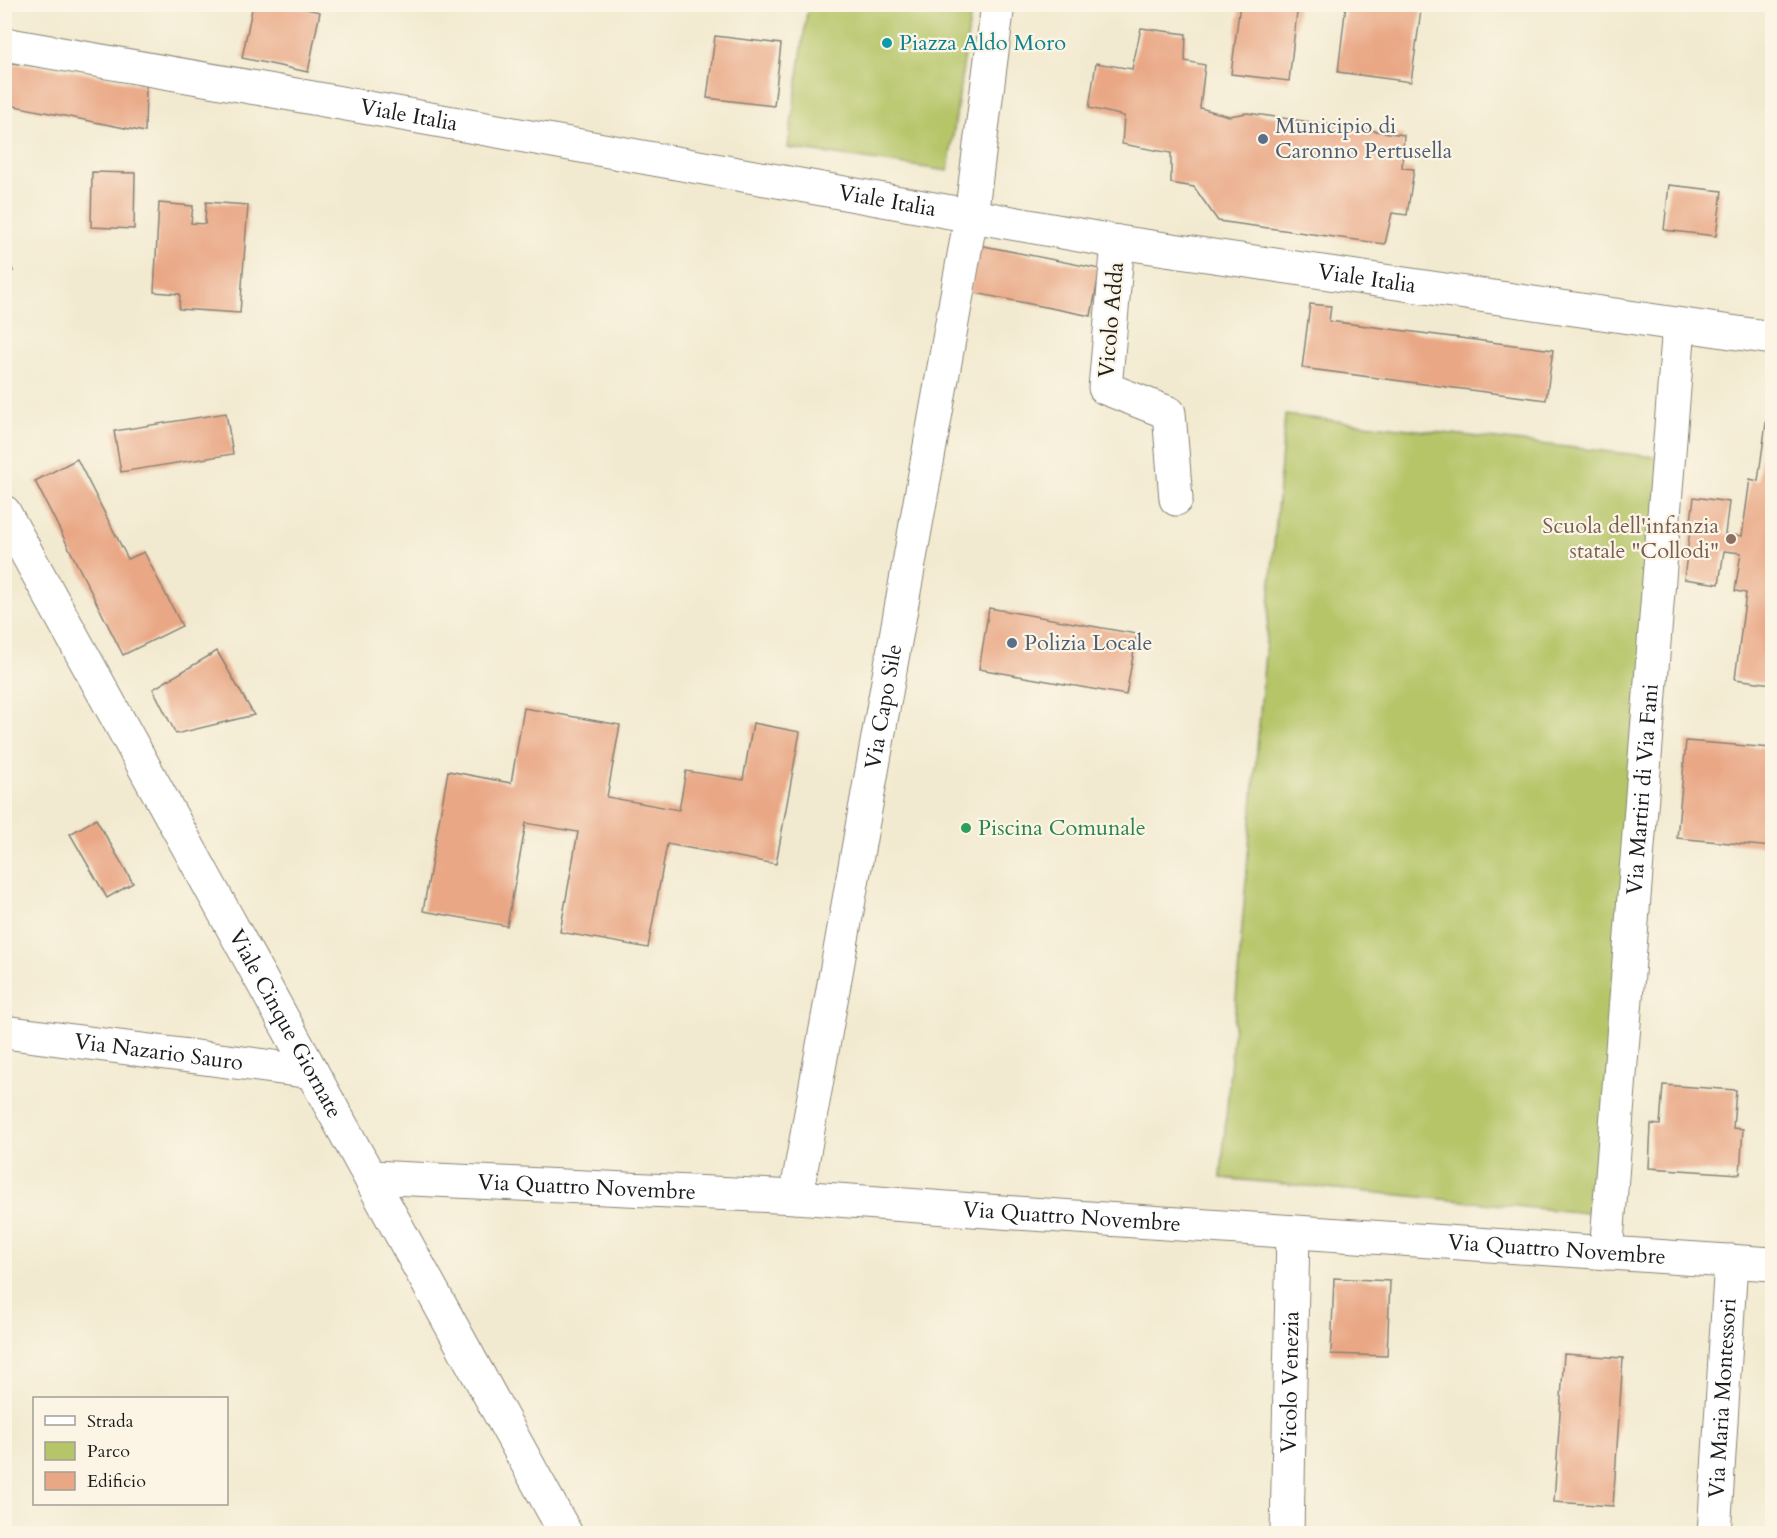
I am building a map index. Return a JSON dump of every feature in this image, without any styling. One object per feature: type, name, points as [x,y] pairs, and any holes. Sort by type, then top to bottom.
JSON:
[{"type":"street","points":[[971,216],[998,4]]},
{"type":"street","name":"Viale Italia","points":[[4,44],[1118,242],[1773,338]]},
{"type":"street","name":"Via Capo Sile","points":[[796,1197],[971,216]]},
{"type":"street","name":"Vicolo Adda","points":[[1118,242],[1105,388],[1168,413],[1176,499]]},
{"type":"street","name":"Via Martiri di Via Fani","points":[[1606,1253],[1679,324]]},
{"type":"street","name":"Viale Cinque Giornate","points":[[4,512],[567,1533]]},
{"type":"street","name":"Via Nazario Sauro","points":[[4,1032],[312,1072]]},
{"type":"street","name":"Via Quattro Novembre","points":[[371,1178],[796,1197],[1773,1264]]},
{"type":"street","name":"Vicolo Venezia","points":[[1287,1533],[1293,1232]]},
{"type":"street","name":"Via Maria Montessori","points":[[1714,1533],[1731,1261]]},
{"type":"green space","points":[[808,5],[972,5],[948,171],[788,148]]},
{"type":"green space","points":[[1285,415],[1664,458],[1597,1214],[1221,1178]]},
{"type":"building","points":[[253,4],[283,4],[320,12],[308,72],[242,58]]},
{"type":"building","points":[[1240,4],[1298,4],[1289,81],[1231,74]]},
{"type":"building","points":[[1346,4],[1380,4],[1421,10],[1411,82],[1338,72]]},
{"type":"building","name":"Municipio di Caronno Pertusella","points":[[1141,28],[1186,34],[1185,61],[1205,65],[1200,108],[1229,116],[1247,113],[1404,135],[1402,168],[1414,169],[1407,215],[1392,213],[1385,244],[1218,221],[1194,187],[1171,183],[1171,153],[1122,144],[1124,116],[1089,108],[1096,63],[1132,69]]},
{"type":"building","points":[[715,36],[781,44],[774,106],[707,98]]},
{"type":"building","points":[[4,62],[79,72],[146,86],[145,132],[4,104]]},
{"type":"building","points":[[4,127],[6,127],[10,185],[4,186]]},
{"type":"building","points":[[92,172],[135,173],[134,229],[91,227]]},
{"type":"building","points":[[1669,185],[1722,191],[1716,236],[1664,230]]},
{"type":"building","points":[[206,202],[248,205],[240,313],[179,309],[180,294],[154,292],[159,203],[193,206],[191,223],[205,224]]},
{"type":"building","points":[[979,245],[1100,269],[1091,316],[970,292]]},
{"type":"building","points":[[5,247],[13,271],[4,272]]},
{"type":"building","points":[[1310,304],[1331,306],[1329,321],[1553,350],[1546,400],[1302,368]]},
{"type":"building","points":[[1770,394],[1772,394],[1772,684],[1735,679],[1746,593],[1735,591],[1741,553],[1724,551],[1719,584],[1684,579],[1694,497],[1729,502],[1725,534],[1742,536],[1750,479],[1758,481]]},
{"type":"building","points":[[226,413],[233,454],[121,472],[114,431]]},
{"type":"building","points":[[77,459],[128,559],[144,552],[182,626],[123,655],[35,481]]},
{"type":"building","points":[[989,608],[1137,634],[1126,695],[979,669]]},
{"type":"building","points":[[217,651],[254,715],[176,734],[153,689]]},
{"type":"building","points":[[524,708],[620,725],[607,797],[679,810],[686,771],[743,780],[753,723],[800,732],[776,864],[667,844],[648,948],[560,932],[578,832],[526,823],[507,926],[423,911],[448,771],[511,783]]},
{"type":"building","points":[[1686,741],[1772,748],[1772,847],[1677,838]]},
{"type":"building","points":[[96,819],[133,883],[107,898],[70,834]]},
{"type":"building","points":[[1663,1085],[1736,1090],[1733,1128],[1743,1129],[1740,1174],[1649,1168],[1651,1124],[1660,1125]]},
{"type":"building","points":[[1334,1278],[1390,1281],[1387,1356],[1331,1354]]},
{"type":"building","points":[[1564,1354],[1623,1358],[1613,1506],[1554,1502]]},
{"type":"place","name":"Piazza Aldo Moro","points":[[887,43]]},
{"type":"place","name":"Municipio di Caronno Pertusella","points":[[1263,139]]},
{"type":"place","name":"Scuola dell'infanzia statale \"Collodi\"","points":[[1731,539]]},
{"type":"place","name":"Polizia Locale","points":[[1012,643]]},
{"type":"place","name":"Piscina Comunale","points":[[966,828]]}]
